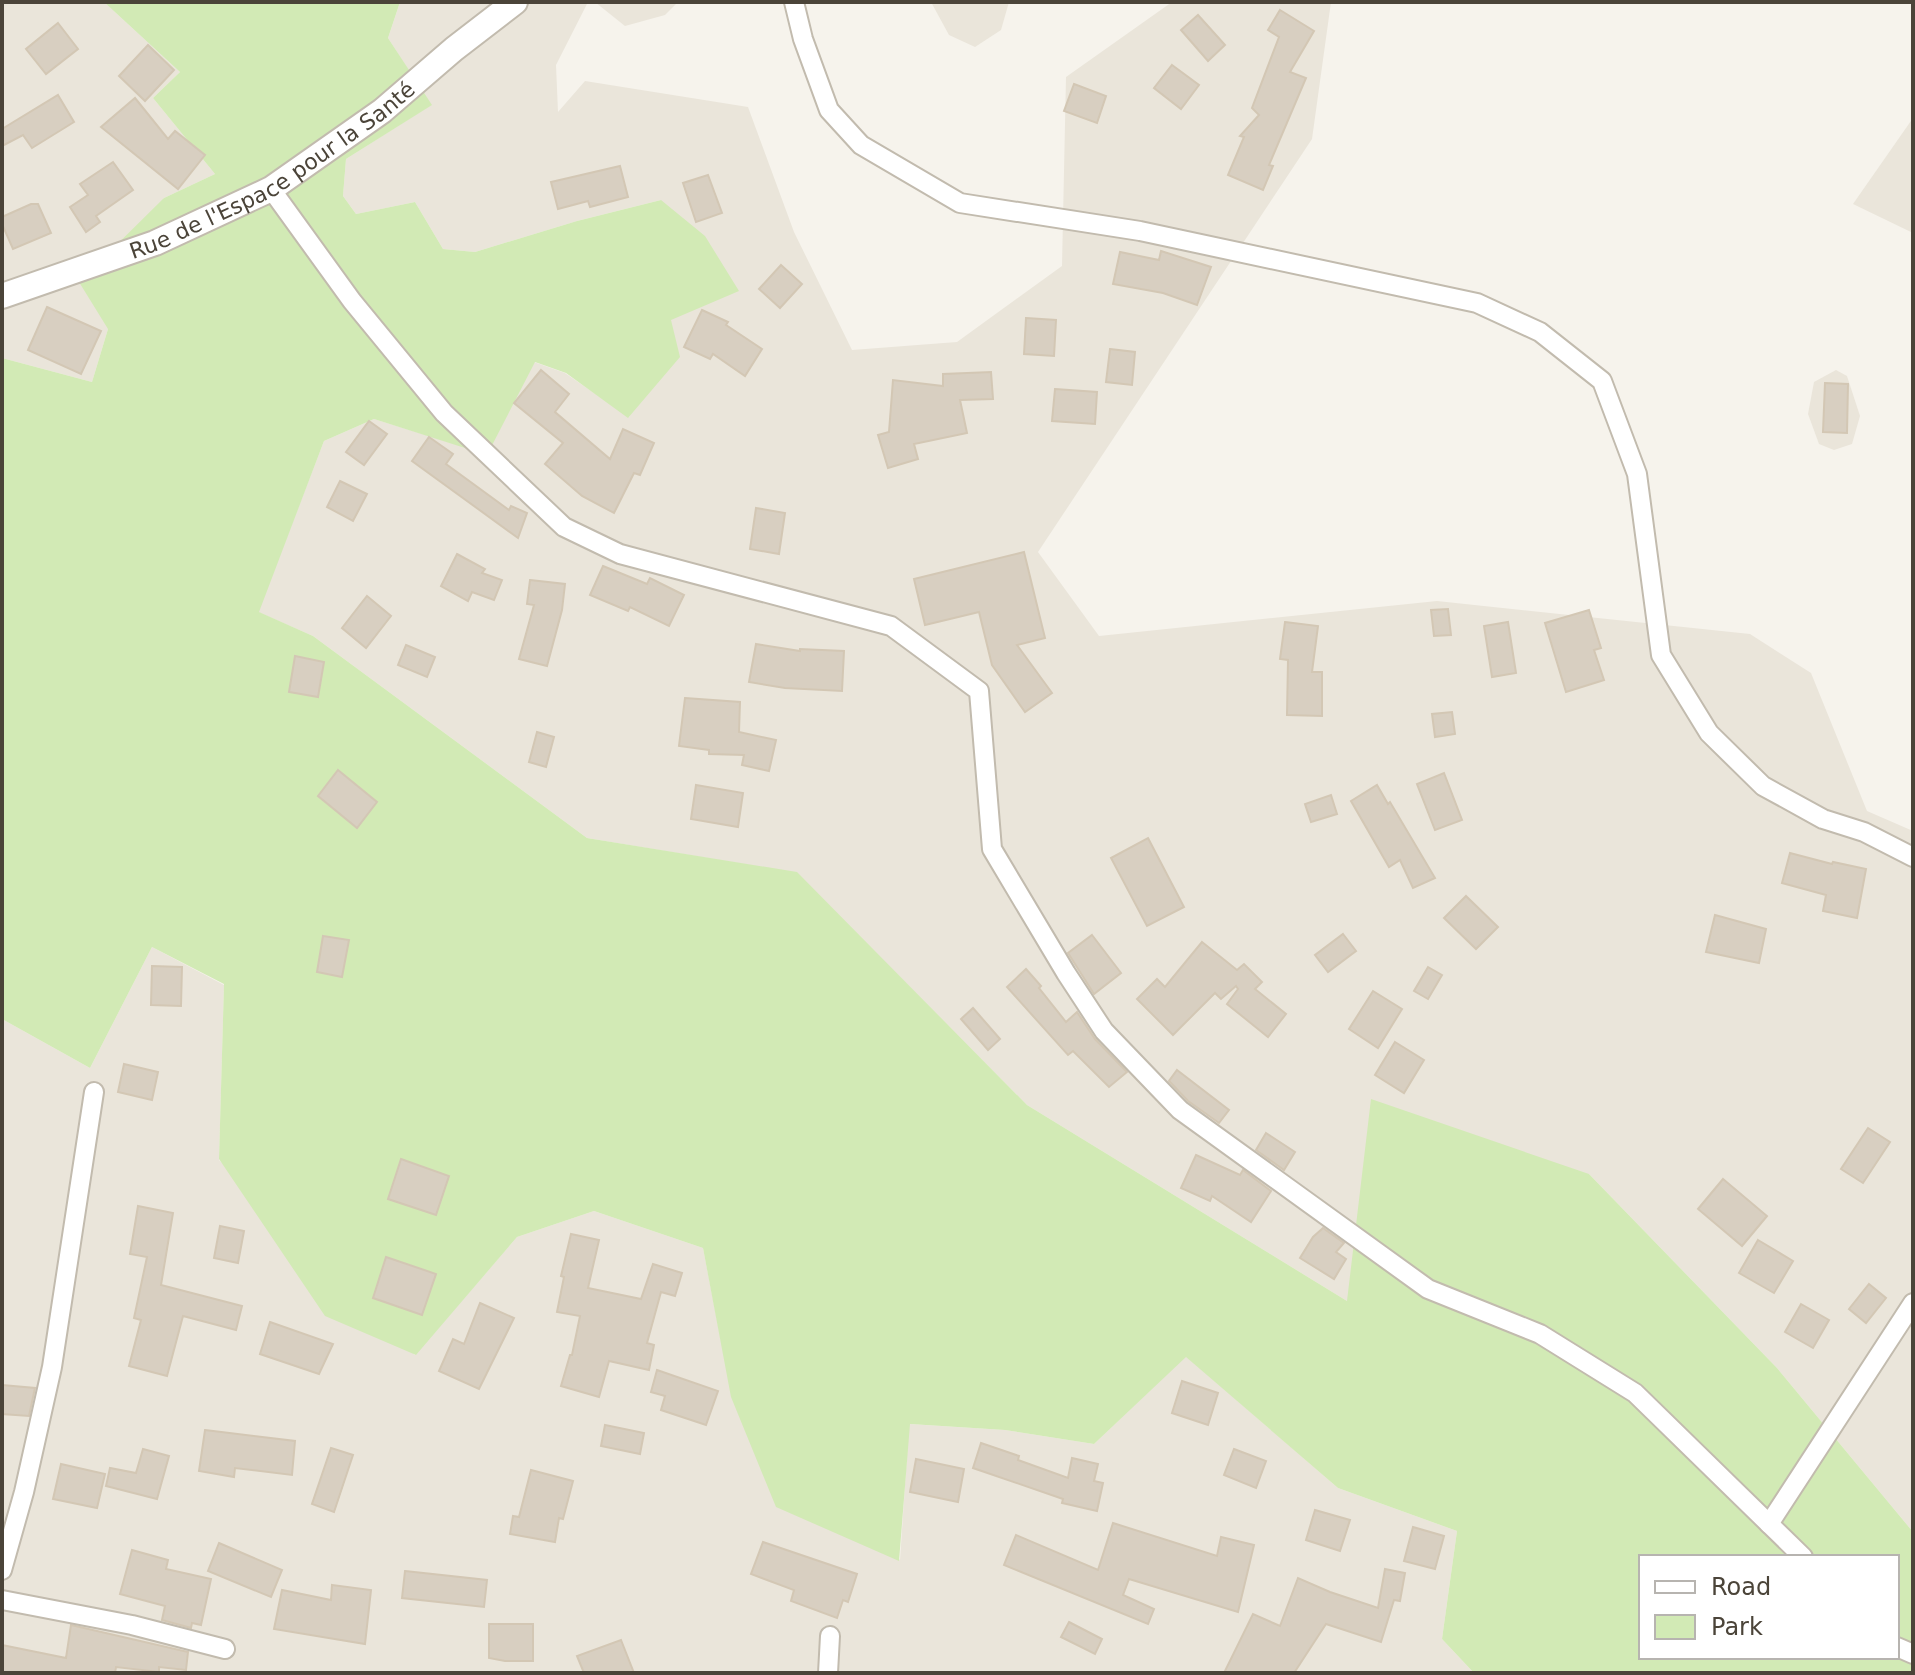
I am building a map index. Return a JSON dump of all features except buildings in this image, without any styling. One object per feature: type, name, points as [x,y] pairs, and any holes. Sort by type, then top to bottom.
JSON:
[{"type":"street","name":"Rue de l'Espace pour la Santé","points":[[2,296],[155,243],[271,189],[382,111],[515,2]]},
{"type":"street","points":[[794,2],[803,39],[829,110],[861,145],[960,203],[1140,231],[1477,303],[1540,332],[1602,381],[1637,474],[1661,655],[1709,733],[1763,786],[1823,819],[1864,832],[1913,857]]},
{"type":"street","points":[[271,189],[352,301],[444,413],[564,527],[620,554],[891,626],[979,691],[992,849],[1104,1031],[1180,1110],[1428,1289],[1540,1334],[1635,1393],[1801,1555]]},
{"type":"street","points":[[2,1570],[24,1492],[52,1367],[94,1092]]},
{"type":"street","points":[[1769,1524],[1913,1303]]},
{"type":"street","points":[[2,1600],[132,1625],[225,1649]]},
{"type":"street","points":[[828,1673],[830,1636]]},
{"type":"shaded area","points":[[2,2],[104,2],[180,72],[153,98],[215,174],[164,198],[108,329],[92,382],[2,358]]},
{"type":"shaded area","points":[[400,2],[588,2],[556,65],[558,112],[585,81],[748,107],[794,232],[852,350],[957,342],[1062,266],[1066,77],[1172,2],[1331,2],[1312,139],[1038,552],[1099,636],[1437,601],[1750,634],[1811,673],[1867,811],[1913,831],[1913,1532],[1777,1368],[1589,1174],[1347,1301],[1027,1105],[797,873],[587,838],[313,636],[258,612],[324,441],[374,419],[487,454],[534,362],[565,373],[629,417],[670,320],[661,200],[475,252],[443,249],[415,202],[356,214],[343,196],[346,159],[431,105],[388,38]]},
{"type":"shaded area","points":[[595,2],[678,2],[665,15],[625,26]]},
{"type":"shaded area","points":[[931,2],[1009,2],[1001,30],[975,47],[949,35]]},
{"type":"shaded area","points":[[1913,118],[1913,233],[1853,204]]},
{"type":"shaded area","points":[[1836,370],[1847,376],[1860,416],[1852,444],[1834,450],[1819,444],[1808,414],[1814,382]]},
{"type":"shaded area","points":[[152,947],[224,985],[219,1160],[415,1355],[517,1237],[594,1211],[703,1248],[732,1397],[900,1560],[909,1424],[1005,1430],[1094,1444],[1186,1356],[1338,1488],[1457,1531],[1442,1639],[1474,1673],[2,1673],[2,1019],[90,1068]]},
{"type":"green space","points":[[104,2],[400,2],[388,38],[432,105],[346,159],[343,196],[356,214],[415,202],[443,249],[475,252],[661,200],[705,236],[739,291],[671,320],[680,357],[628,418],[566,373],[535,362],[487,455],[374,419],[324,441],[259,612],[313,636],[587,838],[797,872],[1027,1105],[1347,1301],[1371,1099],[1589,1174],[1777,1368],[1913,1532],[1913,1673],[1474,1673],[1442,1639],[1457,1531],[1338,1488],[1186,1357],[1094,1444],[1005,1430],[910,1424],[899,1561],[776,1507],[731,1397],[703,1248],[594,1211],[517,1237],[416,1355],[325,1316],[219,1159],[224,984],[152,947],[90,1068],[2,1019],[2,358],[92,382],[108,329],[79,282],[164,198],[215,174],[153,98],[180,72]]}]
